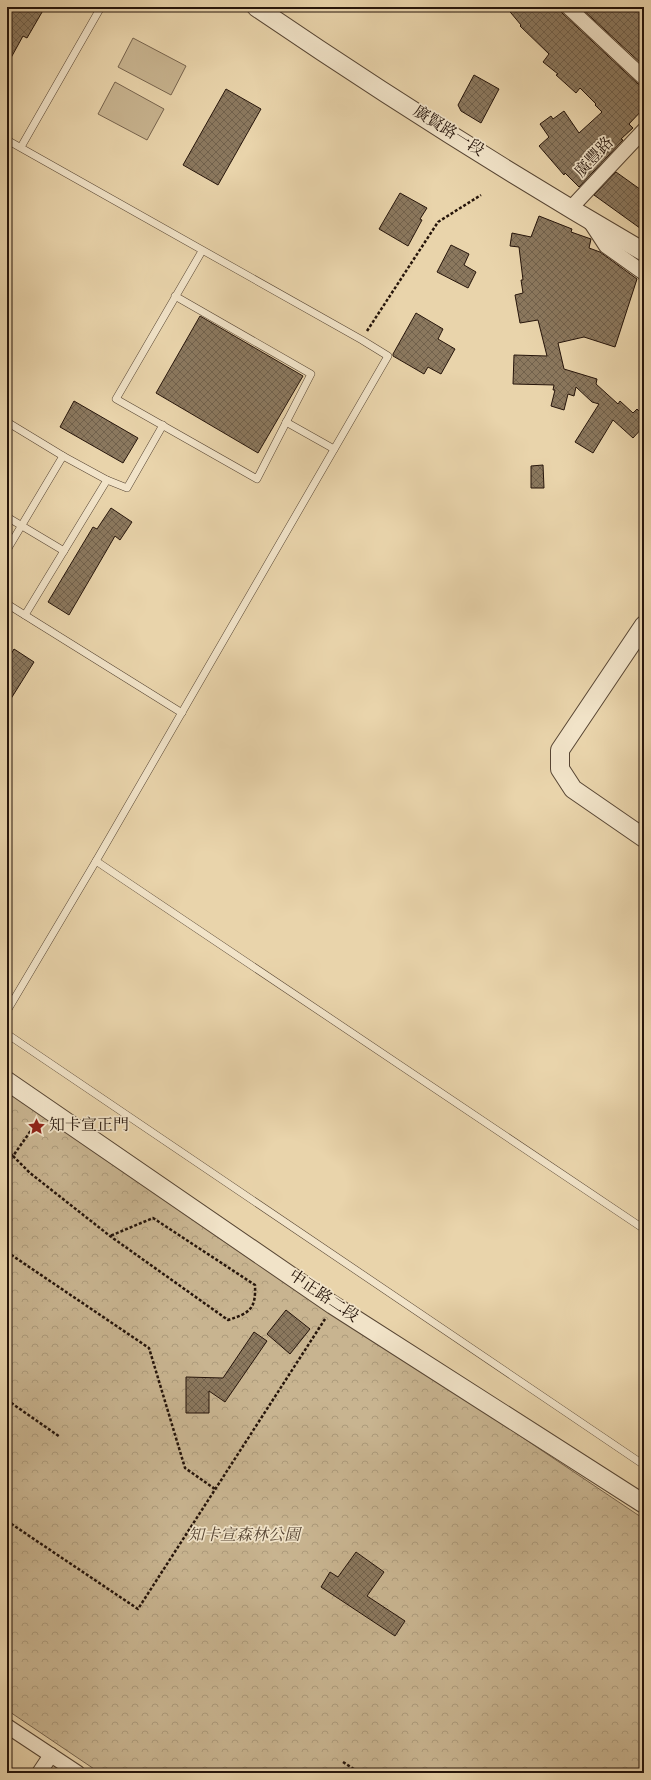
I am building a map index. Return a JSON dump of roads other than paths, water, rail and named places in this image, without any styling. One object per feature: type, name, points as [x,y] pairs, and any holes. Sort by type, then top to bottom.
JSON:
[{"type":"street","name":"廣賢路一段","points":[[256,7],[338,63],[570,209],[644,252]]},
{"type":"street","points":[[568,7],[644,78]]},
{"type":"street","name":"廣豐路","points":[[570,209],[644,130]]},
{"type":"street","points":[[589,220],[606,246],[644,273]]},
{"type":"street","points":[[644,625],[560,750],[560,768],[573,789],[644,838]]},
{"type":"street","name":"中正路二段","points":[[7,1081],[334,1305],[644,1504]]},
{"type":"street","points":[[7,1726],[78,1773]]},
{"type":"street","points":[[39,1773],[51,1755]]},
{"type":"lane","points":[[21,147],[101,7]]},
{"type":"lane","points":[[7,140],[388,356],[96,861],[7,1011]]},
{"type":"lane","points":[[175,296],[311,374],[257,479],[116,399],[175,296],[202,251]]},
{"type":"lane","points":[[7,422],[63,456],[107,480],[126,488],[162,425]]},
{"type":"lane","points":[[286,422],[334,449]]},
{"type":"lane","points":[[7,550],[63,456]]},
{"type":"lane","points":[[25,615],[107,480]]},
{"type":"lane","points":[[7,517],[64,552]]},
{"type":"lane","points":[[7,604],[182,713]]},
{"type":"lane","points":[[96,861],[644,1229]]},
{"type":"lane","points":[[7,1034],[644,1465]]},
{"type":"place","name":"知卡宣正門","points":[[36,1126]]},
{"type":"park label","name":"知卡宣森林公園","points":[[244,1536]]}]
